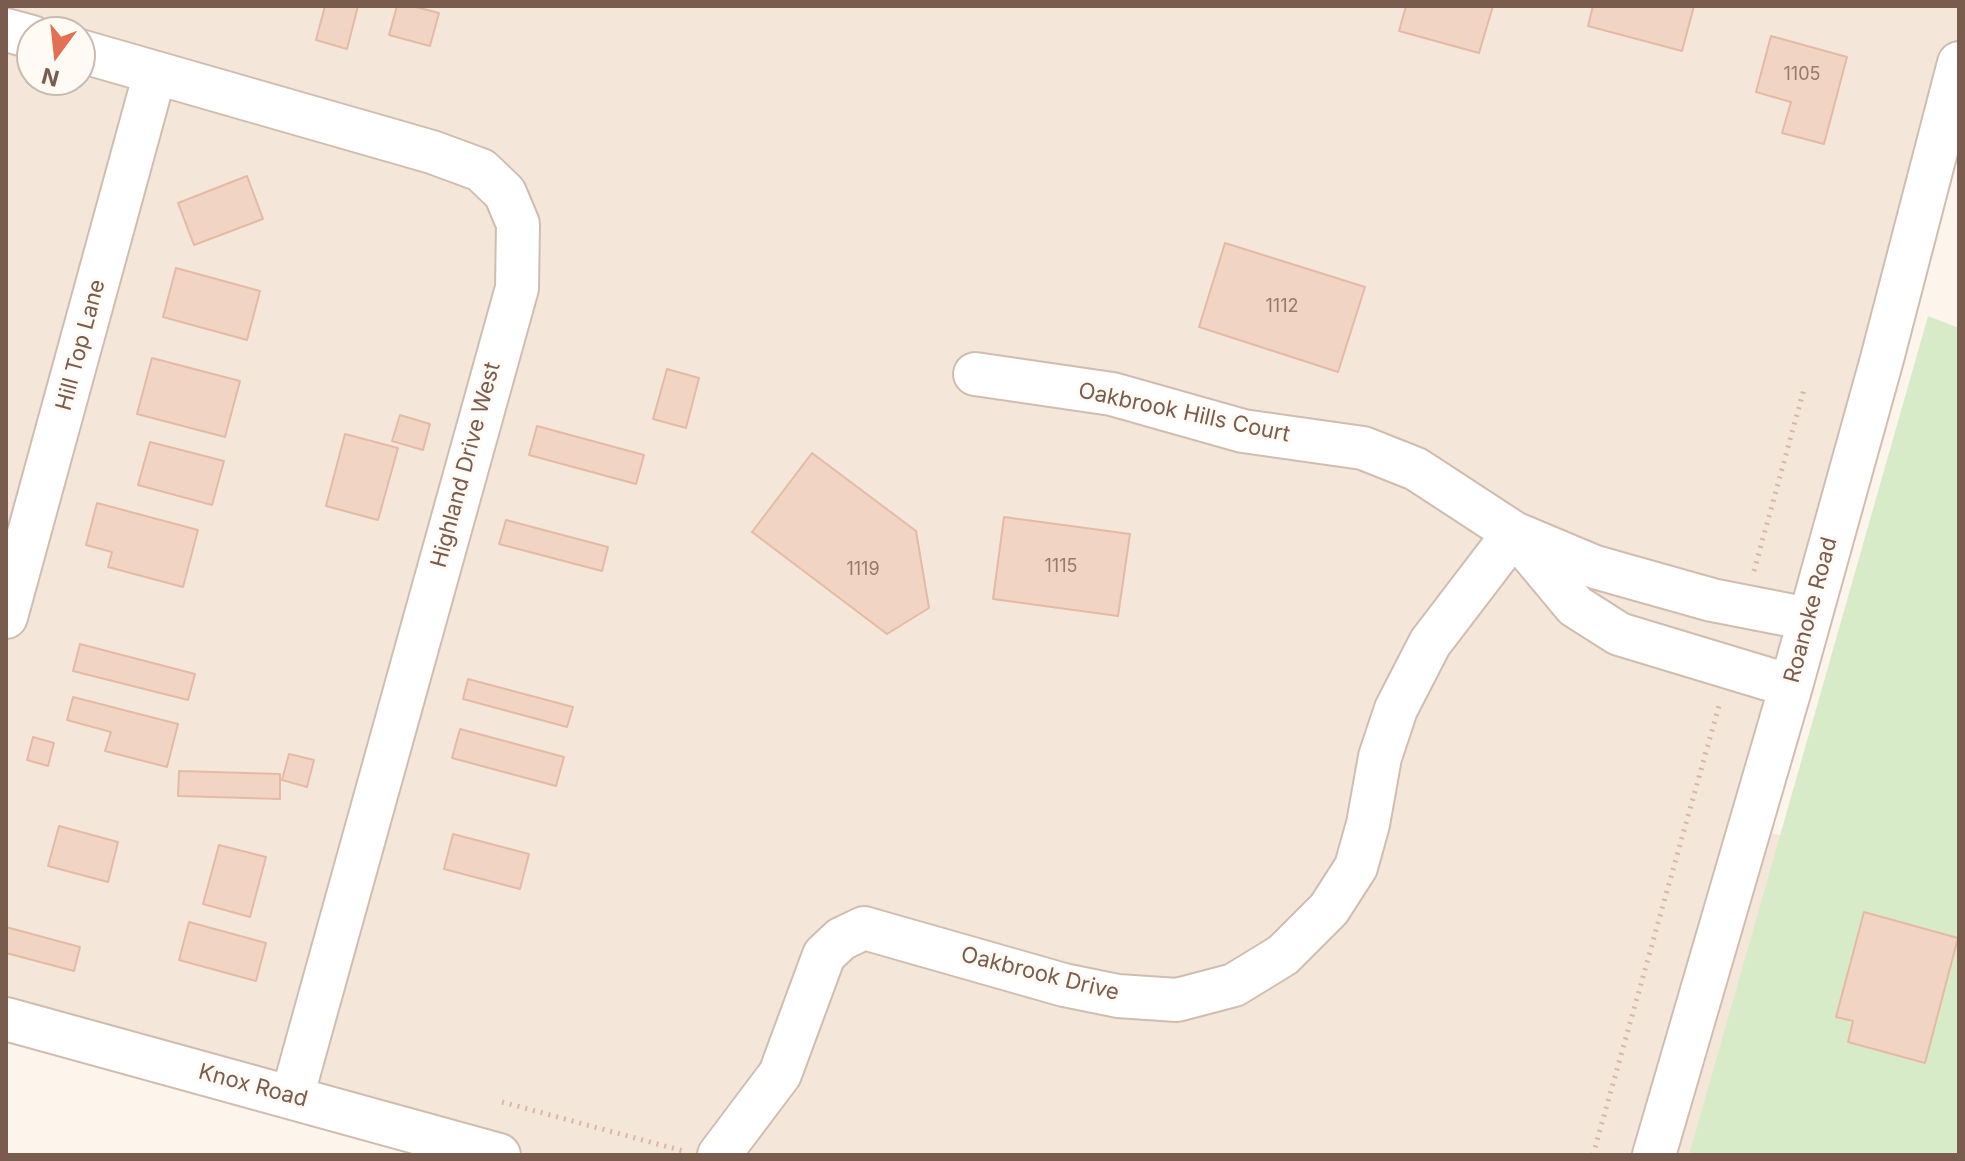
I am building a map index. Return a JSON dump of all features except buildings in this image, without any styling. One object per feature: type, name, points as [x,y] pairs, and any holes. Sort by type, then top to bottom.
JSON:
[{"type":"street","name":"Highland Drive West","points":[[96,56],[432,152],[481,170],[505,193],[518,224],[517,288],[292,1097]]},
{"type":"street","name":"Roanoke Road","points":[[1654,1155],[1791,686],[1882,359],[1959,63]]},
{"type":"street","name":"Hill Top Lane","points":[[6,617],[155,73]]},
{"type":"street","name":"Oakbrook Hills Court","points":[[975,374],[1112,394],[1243,431],[1363,448],[1416,469],[1514,533],[1595,567],[1712,600],[1809,619]]},
{"type":"street","name":"Oakbrook Hills Court","points":[[1514,533],[1575,606],[1619,634],[1791,686]]},
{"type":"street","name":"Oakbrook Drive","points":[[719,1155],[780,1074],[824,955],[841,939],[864,928],[1064,985],[1118,996],[1177,1000],[1234,985],[1283,955],[1329,909],[1356,867],[1368,824],[1380,757],[1396,709],[1430,643],[1514,533]]},
{"type":"street","name":"Knox Road","points":[[6,1019],[499,1155]]},
{"type":"path","points":[[1751,581],[1804,389]]},
{"type":"path","points":[[1593,1155],[1723,692]]},
{"type":"path","points":[[502,1102],[699,1155]]},
{"type":"shaded area","points":[[6,6],[1959,6],[1959,69],[1750,827],[1959,884],[1959,1155],[499,1155],[6,1019]]},
{"type":"green space","points":[[1928,316],[1959,328],[1959,1155],[1689,1155]]}]
